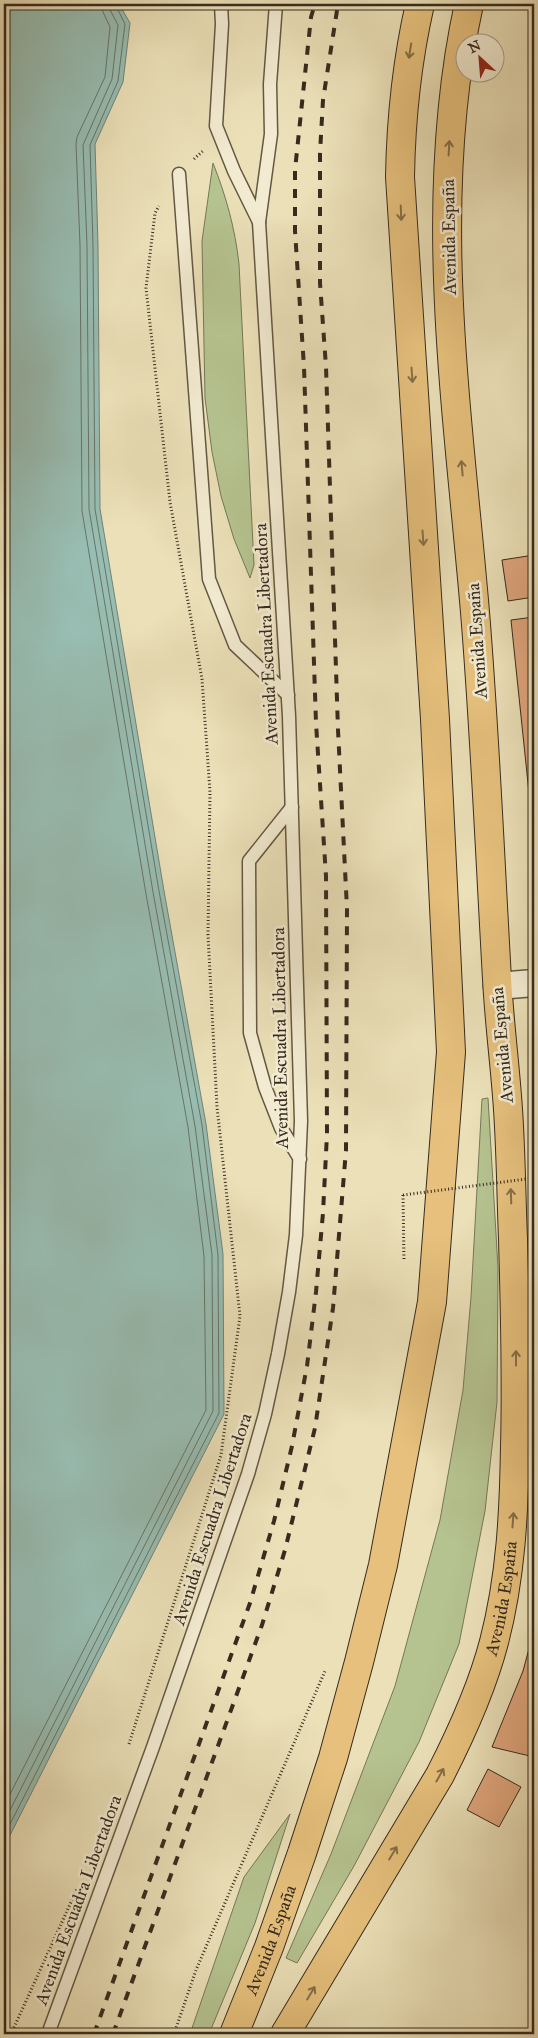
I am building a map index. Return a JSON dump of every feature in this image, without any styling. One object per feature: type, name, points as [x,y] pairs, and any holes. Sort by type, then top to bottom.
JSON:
[{"type":"main road","name":"Avenida España","points":[[234,2034],[269,1947],[302,1853],[332,1758],[359,1662],[382,1566],[432,1302],[451,1052],[435,719],[400,177],[405,83],[420,4]]},
{"type":"main road","name":"Avenida España","points":[[285,2034],[445,1766],[462,1730],[481,1684],[503,1602],[510,1560],[514,1517],[516,1346],[508,1100],[498,986],[477,635],[454,372],[446,218],[454,82],[469,4]]},
{"type":"street","points":[[498,986],[534,983]]},
{"type":"lane","points":[[221,4],[222,24],[216,126],[259,222]]},
{"type":"lane","name":"Avenida Escuadra Libertadora","points":[[48,2034],[153,1747],[248,1474],[270,1388],[289,1292],[296,1235],[302,1122],[288,694],[259,222],[271,134],[270,84],[276,4]]},
{"type":"lane","points":[[179,174],[209,579],[235,645],[288,694]]},
{"type":"lane","points":[[292,807],[249,861],[250,1033],[264,1087],[281,1128],[300,1159]]},
{"type":"path","points":[[126,1753],[221,1456],[240,1316],[217,1107],[208,934],[210,792],[202,679],[170,502],[146,288],[155,212],[179,174],[219,135]]},
{"type":"path","points":[[404,1267],[403,1195],[534,1178]]},
{"type":"path","points":[[174,2034],[196,1970],[328,1664]]},
{"type":"path","points":[[11,2034],[80,1882]]},
{"type":"green space","points":[[213,163],[229,212],[239,264],[254,565],[250,578],[234,539],[221,496],[212,452],[205,398],[202,241]]},
{"type":"green space","points":[[488,1098],[498,1268],[497,1402],[485,1511],[459,1644],[419,1742],[354,1866],[297,1963],[286,1958],[331,1854],[395,1686],[440,1520],[463,1390],[471,1297],[482,1099]]},
{"type":"green space","points":[[290,1814],[255,1923],[209,2034],[190,2034],[244,1877]]},
{"type":"water","points":[[4,4],[119,4],[130,23],[123,82],[95,144],[98,245],[100,509],[164,891],[206,1124],[223,1254],[224,1414],[4,1847]]},
{"type":"building","points":[[534,555],[534,597],[508,601],[502,560]]},
{"type":"building","points":[[534,617],[534,841],[511,620]]},
{"type":"building","points":[[534,1630],[534,1757],[492,1747],[523,1671]]},
{"type":"building","points":[[488,1769],[521,1787],[499,1827],[467,1810]]},
{"type":"railway","points":[[94,2034],[250,1603],[274,1521],[292,1446],[307,1366],[316,1292],[327,1134],[326,876],[316,723],[304,367],[295,231],[295,170],[311,17],[315,4]]},
{"type":"railway","points":[[113,2034],[262,1625],[285,1550],[315,1428],[333,1308],[346,1150],[347,909],[338,730],[326,367],[320,283],[320,153],[323,100],[338,4]]}]
